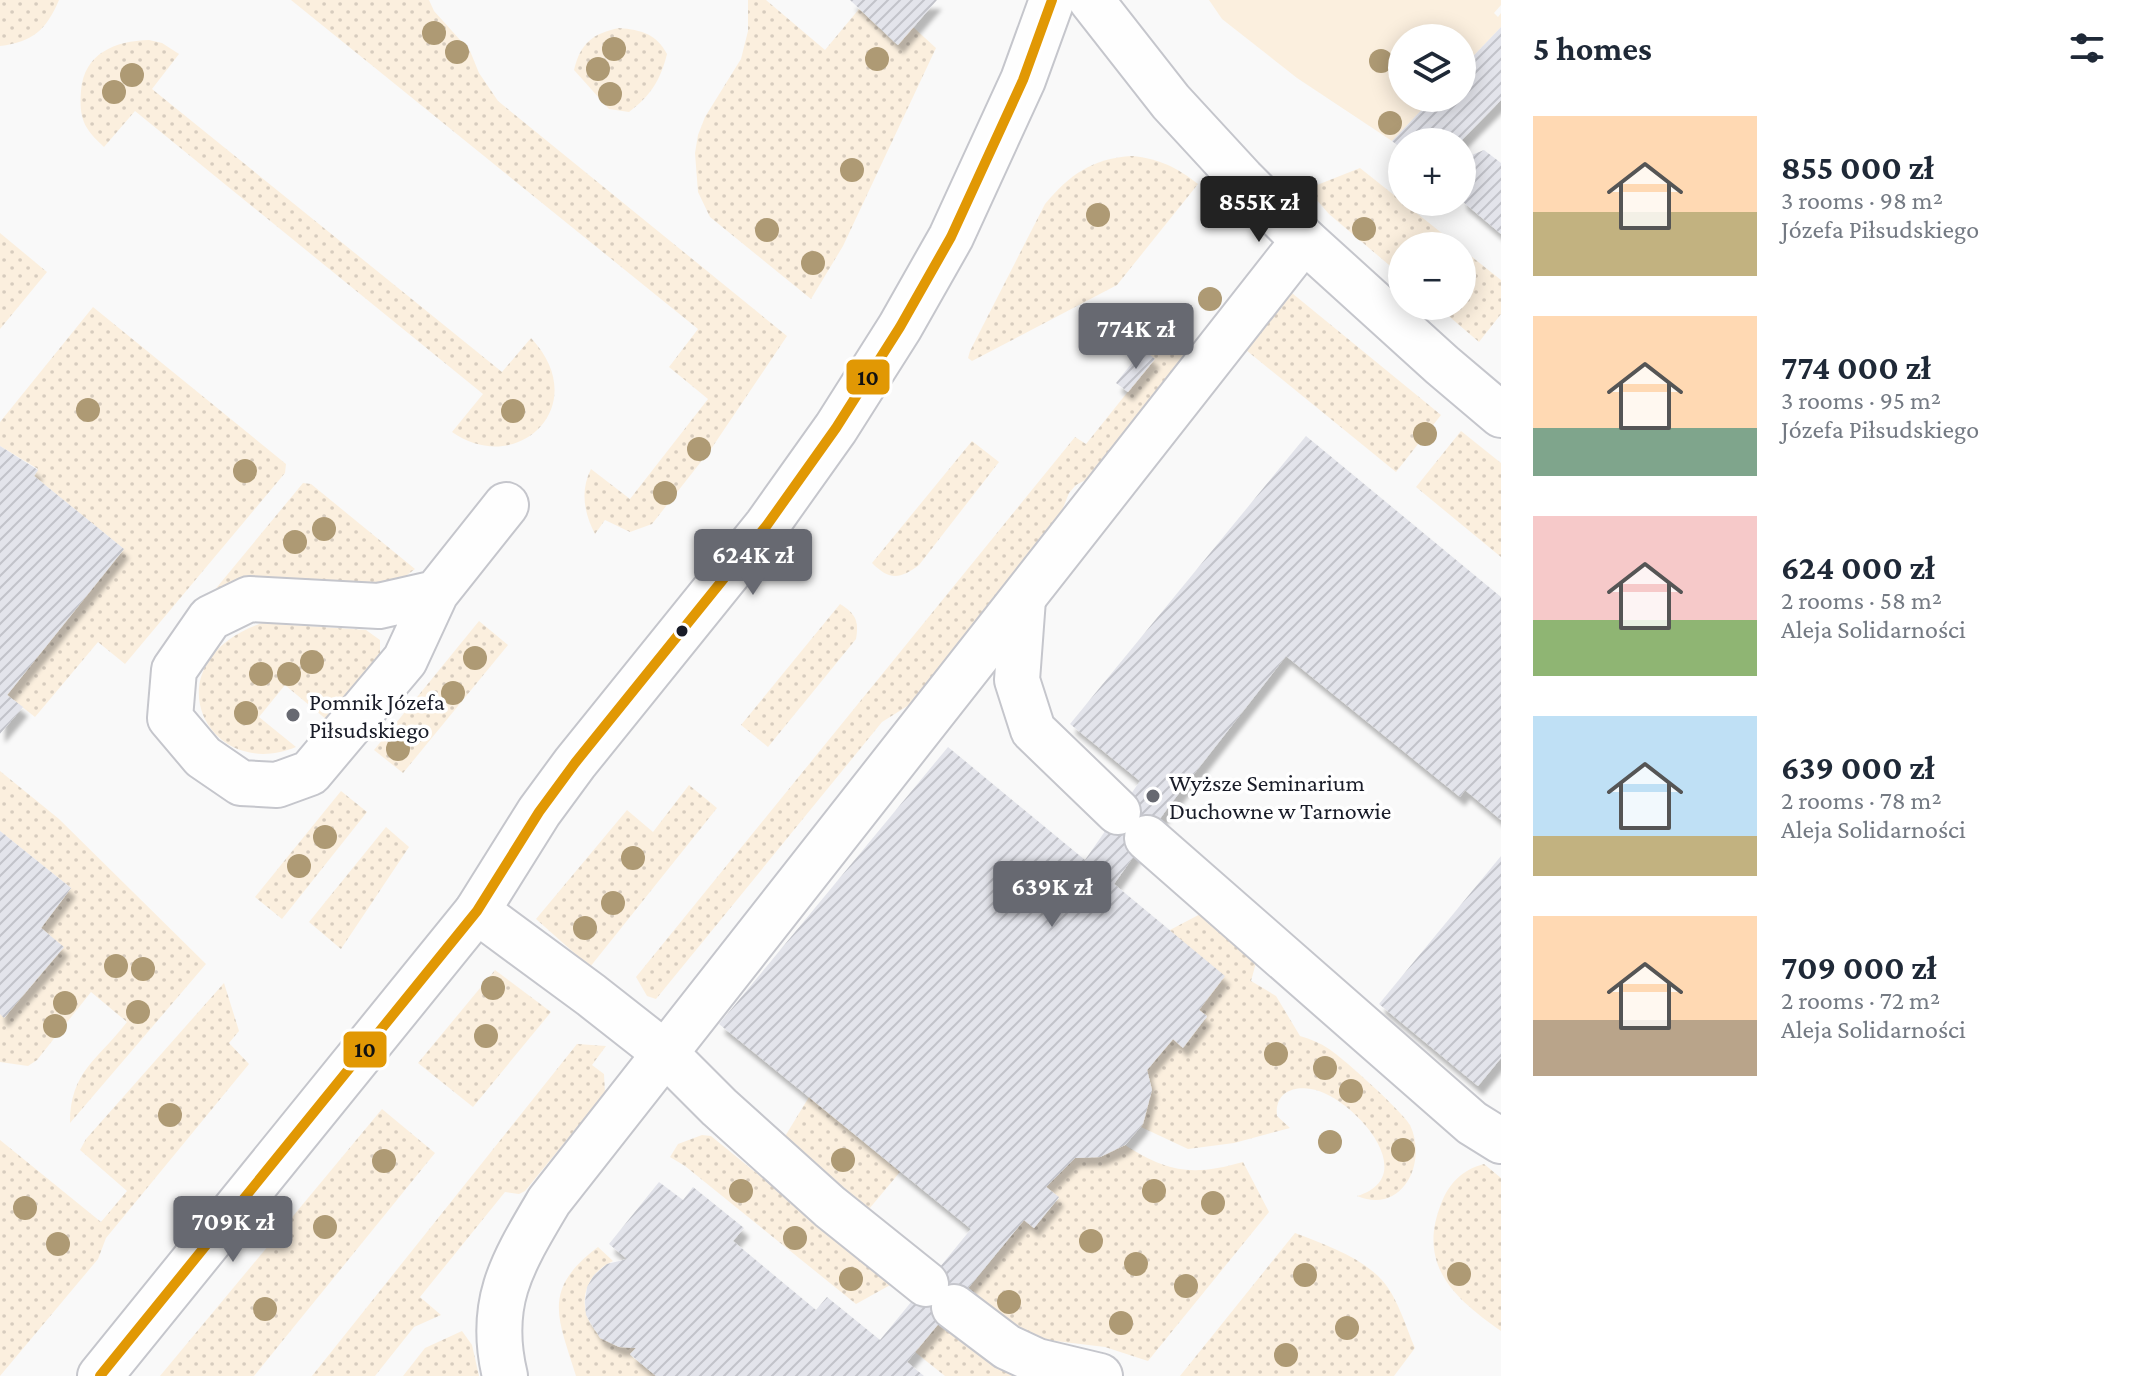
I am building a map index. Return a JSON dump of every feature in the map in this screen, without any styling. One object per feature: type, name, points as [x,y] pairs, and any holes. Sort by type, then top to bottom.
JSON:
[{"type":"street","points":[[100,1376],[477,911],[539,812],[575,763],[775,513],[836,428],[900,327],[951,237],[1023,80],[1052,0]]},
{"type":"street","points":[[1091,0],[1171,102],[1242,179],[1304,240],[1501,415]]},
{"type":"street","points":[[505,1376],[499,1317],[512,1264],[549,1201],[1304,240]]},
{"type":"street","points":[[436,593],[379,606],[249,599],[210,618],[174,670],[170,718],[203,757],[241,783],[277,785],[310,773],[405,660],[436,593],[506,505]]},
{"type":"street","points":[[1023,599],[1017,680],[1033,730],[1133,825],[1472,1123],[1501,1141]]},
{"type":"street","points":[[477,911],[666,1054],[719,1107],[830,1207],[1007,1347],[1060,1368],[1089,1371],[1100,1376]]},
{"type":"shaded area","points":[[0,0],[59,0],[37,33],[0,46]]},
{"type":"shaded area","points":[[291,0],[429,0],[434,11],[470,51],[479,73],[498,101],[787,336],[711,449],[652,524],[630,532],[605,520],[595,534],[586,510],[585,485],[591,469],[630,499],[708,399],[669,367],[698,329]]},
{"type":"shaded area","points":[[748,0],[766,0],[825,50],[859,9],[897,45],[913,27],[936,48],[843,246],[811,299],[710,217],[698,192],[695,153],[698,135],[705,117],[741,59],[748,31]]},
{"type":"shaded area","points":[[1209,0],[1501,0],[1494,13],[1498,17],[1501,13],[1501,27],[1476,53],[1476,24],[1388,24],[1388,112],[1420,112],[1404,128],[1388,128],[1388,138],[1297,78],[1222,19]]},
{"type":"shaded area","points":[[619,28],[648,34],[667,54],[654,87],[629,112],[609,109],[574,70],[580,53],[589,41]]},
{"type":"shaded area","points":[[149,40],[162,43],[179,54],[152,89],[502,372],[531,338],[548,363],[555,387],[551,409],[540,427],[523,440],[501,446],[477,444],[452,432],[483,394],[135,111],[104,147],[85,124],[81,110],[83,78],[88,67],[103,52],[124,43]]},
{"type":"shaded area","points":[[1132,156],[1167,165],[1198,184],[1117,285],[972,361],[968,358],[1045,204],[1083,170],[1105,160]]},
{"type":"shaded area","points":[[1360,168],[1388,190],[1388,216],[1420,216],[1440,232],[1388,232],[1388,264],[1329,214],[1307,189]]},
{"type":"shaded area","points":[[0,233],[47,272],[0,329]]},
{"type":"shaded area","points":[[1476,260],[1501,280],[1501,314],[1479,342],[1453,320],[1476,320]]},
{"type":"shaded area","points":[[1287,289],[1441,415],[1396,472],[1246,350]]},
{"type":"shaded area","points":[[93,307],[286,464],[285,473],[125,664],[98,642],[35,717],[7,695],[124,549],[34,476],[38,469],[0,446],[0,422]]},
{"type":"shaded area","points":[[1177,330],[1202,351],[1097,474],[1076,485],[1069,493],[1059,518],[1018,573],[1010,576],[1002,600],[943,676],[909,705],[882,722],[656,999],[647,996],[636,977],[1075,437],[1086,444],[1154,359],[1143,349],[1146,345],[1156,336],[1174,334]]},
{"type":"shaded area","points":[[1461,431],[1501,463],[1501,557],[1416,487]]},
{"type":"shaded area","points":[[972,441],[999,462],[919,565],[895,576],[878,569],[872,563]]},
{"type":"shaded area","points":[[303,483],[311,484],[415,569],[384,587],[231,584],[213,592]]},
{"type":"shaded area","points":[[840,604],[855,618],[856,639],[768,747],[741,725]]},
{"type":"shaded area","points":[[479,621],[508,645],[403,773],[374,750]]},
{"type":"shaded area","points":[[262,623],[366,630],[380,640],[380,658],[327,720],[285,685],[259,717],[296,747],[264,754],[237,749],[216,734],[202,714],[199,689],[207,664],[227,641]]},
{"type":"shaded area","points":[[0,771],[59,819],[206,964],[70,1123],[71,1105],[80,1078],[127,1022],[91,992],[37,1060],[28,1066],[0,1062],[0,1014],[5,1017],[63,947],[41,928],[71,888],[0,831]]},
{"type":"shaded area","points":[[689,785],[717,808],[590,967],[536,919],[627,810],[653,832]]},
{"type":"shaded area","points":[[341,791],[367,812],[282,919],[255,897]]},
{"type":"shaded area","points":[[386,827],[409,847],[341,949],[309,922]]},
{"type":"shaded area","points":[[1206,911],[1257,959],[1251,981],[1276,996],[1300,1036],[1336,1054],[1410,1125],[1416,1155],[1407,1182],[1398,1192],[1373,1200],[1357,1196],[1376,1186],[1384,1173],[1383,1157],[1376,1140],[1364,1124],[1334,1098],[1319,1091],[1296,1089],[1279,1100],[1277,1116],[1290,1128],[1234,1143],[1188,1149],[1141,1127],[1152,1090],[1147,1070],[1173,1039],[1183,1047],[1207,1017],[1199,1010],[1170,930]]},
{"type":"shaded area","points":[[495,970],[551,1012],[473,1107],[418,1063]]},
{"type":"shaded area","points":[[224,983],[239,1031],[229,1043],[249,1064],[106,1238],[98,1259],[0,1376],[0,1140],[101,1222],[127,1191],[80,1150],[86,1139]]},
{"type":"shaded area","points":[[577,1044],[606,1046],[592,1065],[604,1074],[605,1093],[525,1191],[519,1194],[505,1192],[420,1297],[441,1315],[414,1327],[375,1376],[312,1376]]},
{"type":"shaded area","points":[[809,1097],[900,1172],[869,1209],[784,1138]]},
{"type":"shaded area","points":[[382,1109],[435,1153],[254,1376],[160,1376]]},
{"type":"shaded area","points":[[702,1135],[711,1136],[892,1284],[856,1304],[670,1157],[678,1144]]},
{"type":"shaded area","points":[[1125,1145],[1155,1161],[1182,1169],[1210,1169],[1243,1162],[1269,1212],[1148,1361],[1105,1347],[1047,1340],[1004,1322],[964,1294],[1024,1220],[1034,1228],[1059,1198],[1046,1187],[1075,1158],[1100,1157]]},
{"type":"shaded area","points":[[1484,1164],[1501,1178],[1501,1331],[1468,1306],[1444,1278],[1434,1245],[1435,1226],[1448,1190],[1457,1178]]},
{"type":"shaded area","points":[[1295,1233],[1360,1262],[1385,1283],[1415,1348],[1394,1376],[1180,1376]]},
{"type":"shaded area","points":[[598,1247],[613,1261],[598,1271],[588,1284],[586,1314],[603,1338],[636,1348],[630,1355],[656,1376],[576,1376],[560,1321],[561,1291],[580,1262]]},
{"type":"shaded area","points":[[941,1321],[981,1352],[1025,1376],[945,1376],[915,1352]]},
{"type":"shaded area","points":[[462,1331],[472,1345],[479,1376],[403,1376],[425,1348]]},
{"type":"building","points":[[850,0],[937,0],[898,45]]},
{"type":"building","points":[[1501,27],[1501,100],[1474,128],[1404,128],[1420,112],[1476,112],[1476,53]]},
{"type":"building","points":[[1484,150],[1501,163],[1501,234],[1476,213],[1476,153]]},
{"type":"building","points":[[1143,349],[1155,359],[1128,392],[1116,383]]},
{"type":"building","points":[[1306,436],[1501,597],[1501,820],[1465,790],[1460,797],[1286,656],[1169,806],[1114,884],[1225,976],[1199,1010],[1207,1016],[1183,1048],[1173,1039],[1147,1070],[1152,1090],[1143,1124],[1125,1145],[1100,1157],[1075,1158],[1046,1187],[1059,1197],[1034,1228],[1024,1220],[907,1362],[924,1376],[656,1376],[630,1354],[636,1348],[619,1347],[600,1338],[586,1315],[587,1287],[594,1275],[607,1264],[627,1259],[609,1244],[659,1182],[683,1200],[693,1187],[744,1228],[733,1241],[816,1310],[827,1297],[880,1340],[971,1229],[719,1024],[948,747],[1085,860],[1140,781],[1070,724]]},
{"type":"building","points":[[0,446],[38,470],[34,476],[124,549],[7,695],[23,707],[0,734]]},
{"type":"building","points":[[0,831],[71,888],[41,928],[64,947],[4,1018],[0,1014]]},
{"type":"building","points":[[1501,856],[1501,1058],[1478,1086],[1379,1004]]},
{"type":"transit line","name":"10","points":[[100,1376],[477,911],[539,812],[575,763],[767,525],[836,428],[900,327],[951,237],[1023,80],[1052,0]]},
{"type":"place","name":"Pomnik Józefa Piłsudskiego","points":[[293,715]]},
{"type":"place","name":"Wyższe Seminarium Duchowne w Tarnowie","points":[[1153,796]]}]
